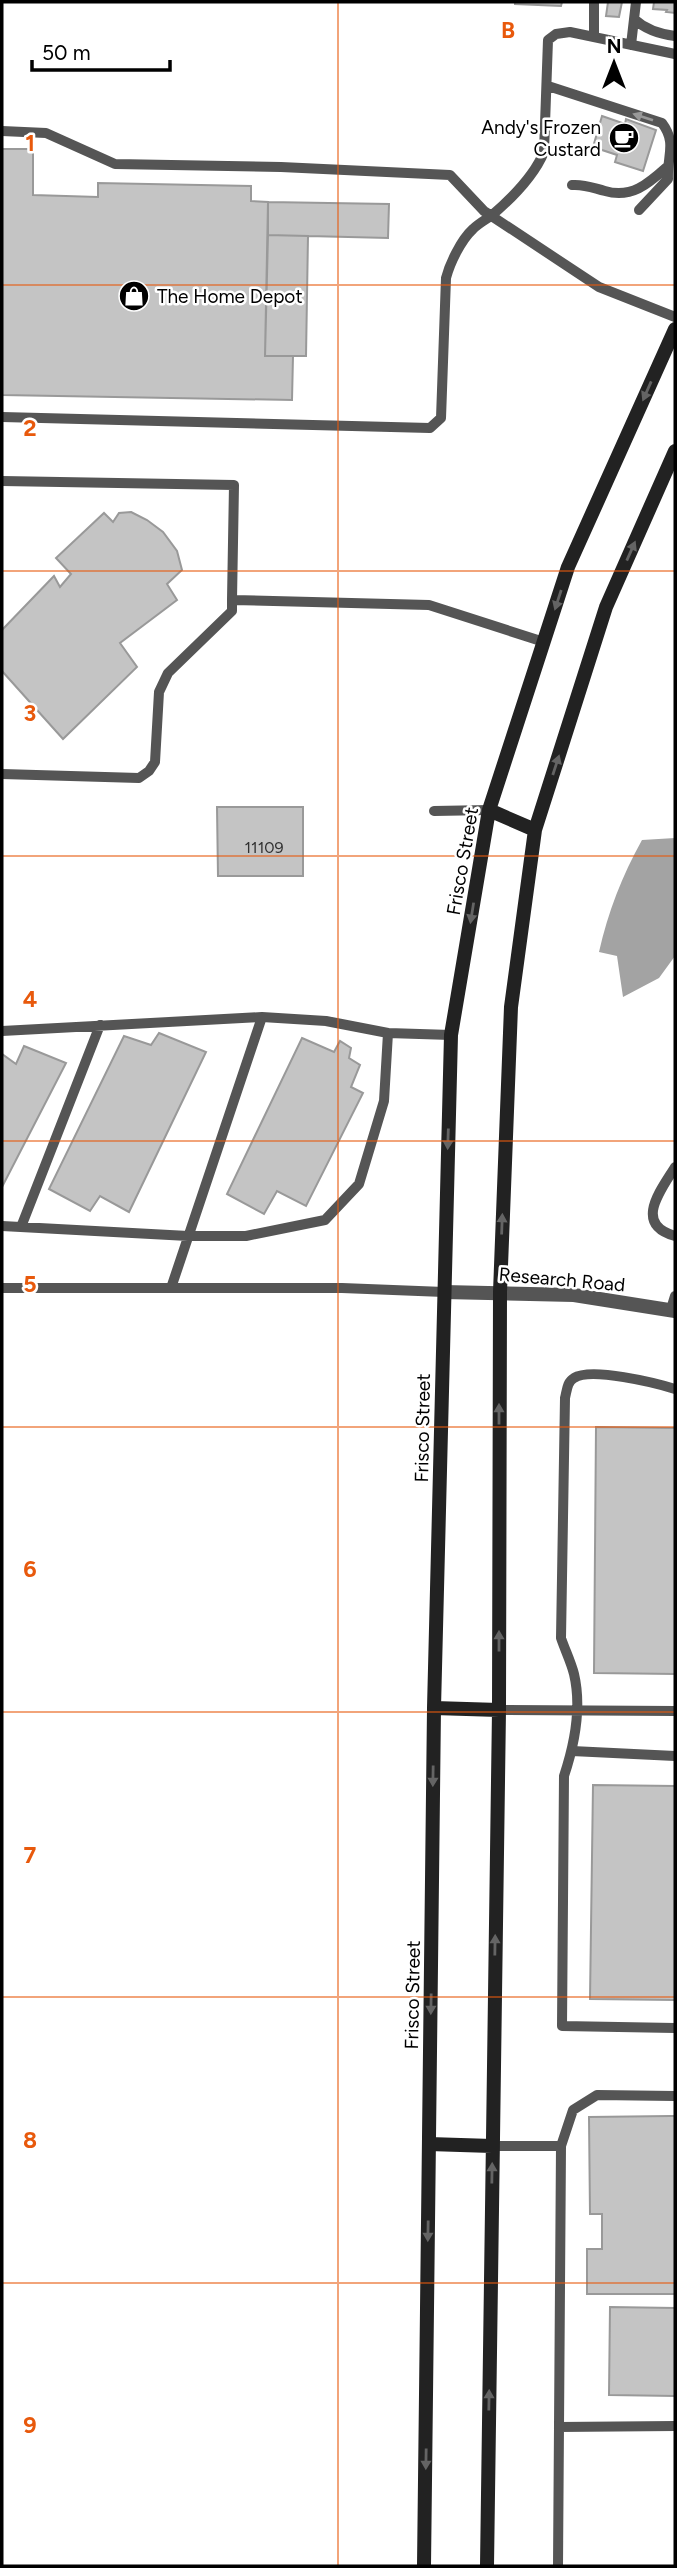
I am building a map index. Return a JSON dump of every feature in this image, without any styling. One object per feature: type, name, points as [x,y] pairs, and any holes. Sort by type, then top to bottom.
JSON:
[{"type":"street","name":"Frisco Street","points":[[424,2566],[434,1708],[451,1035],[489,810],[569,567],[675,329]]},
{"type":"street","points":[[487,2566],[499,1710],[500,1292],[511,1007],[535,830],[606,607],[675,451]]},
{"type":"street","points":[[489,810],[535,830]]},
{"type":"street","name":"Research Road","points":[[444,1292],[574,1295],[674,1305]]},
{"type":"street","points":[[434,1708],[499,1710]]},
{"type":"street","points":[[429,2144],[492,2146]]},
{"type":"lane","points":[[594,2],[594,37]]},
{"type":"lane","points":[[631,45],[636,2]]},
{"type":"lane","points":[[634,19],[643,27],[675,36]]},
{"type":"lane","points":[[2,418],[430,428],[441,418],[448,269],[471,230],[491,215],[540,163],[544,152],[548,40],[556,34],[569,32],[675,54]]},
{"type":"lane","points":[[548,86],[662,123],[671,133],[674,147],[668,166],[668,179],[639,210]]},
{"type":"lane","points":[[2,131],[46,133],[115,164],[281,167],[450,176],[484,211],[598,287],[675,317]]},
{"type":"lane","points":[[572,185],[584,184],[613,194],[635,191],[652,182],[668,166]]},
{"type":"lane","points":[[2,481],[234,485],[232,611],[168,673],[159,692],[155,762],[149,771],[139,778],[2,774]]},
{"type":"lane","points":[[232,600],[429,605],[544,642]]},
{"type":"lane","points":[[434,811],[489,810]]},
{"type":"lane","points":[[2,1031],[262,1017],[326,1020],[388,1032],[451,1035]]},
{"type":"lane","points":[[171,1288],[262,1017]]},
{"type":"lane","points":[[21,1227],[100,1026]]},
{"type":"lane","points":[[2,1226],[188,1236],[246,1236],[325,1220],[359,1184],[384,1101],[388,1032]]},
{"type":"lane","points":[[675,1167],[657,1196],[652,1219],[661,1230],[675,1236]]},
{"type":"lane","points":[[2,1288],[342,1288],[444,1292]]},
{"type":"lane","points":[[675,1389],[600,1374],[573,1378],[568,1385],[565,1398],[561,1638],[574,1674],[577,1710],[572,1751],[564,1776],[562,2026],[675,2028]]},
{"type":"lane","points":[[499,1710],[675,1712]]},
{"type":"lane","points":[[572,1751],[675,1756]]},
{"type":"lane","points":[[558,2566],[561,2146],[573,2110],[597,2095],[675,2096]]},
{"type":"lane","points":[[492,2146],[561,2146]]},
{"type":"lane","points":[[559,2427],[675,2426]]},
{"type":"shaded area","points":[[675,838],[675,956],[659,978],[623,997],[617,956],[599,952],[611,908],[642,840]]},
{"type":"building","points":[[515,2],[562,2],[561,6]]},
{"type":"building","points":[[608,2],[622,2],[619,17],[606,16]]},
{"type":"building","points":[[654,2],[675,2],[675,13],[653,9]]},
{"type":"building","name":"Andy's Frozen Custard","points":[[602,116],[625,124],[626,119],[656,130],[643,171],[615,162],[617,155],[593,147]]},
{"type":"building","name":"The Home Depot","points":[[2,149],[33,149],[33,195],[98,197],[98,183],[251,186],[251,201],[268,202],[265,356],[293,356],[292,400],[2,395]]},
{"type":"building","points":[[268,202],[389,204],[388,238],[268,235]]},
{"type":"building","points":[[268,235],[308,236],[306,356],[265,356]]},
{"type":"building","points":[[131,512],[163,532],[177,551],[182,570],[167,584],[177,600],[120,643],[137,667],[63,739],[2,671],[2,630],[54,576],[60,587],[71,574],[56,558],[104,513],[113,522],[119,513]]},
{"type":"building","points":[[217,807],[303,807],[303,876],[218,876]]},
{"type":"building","points":[[159,1033],[206,1052],[129,1212],[100,1196],[90,1211],[49,1189],[124,1036],[151,1045]]},
{"type":"building","points":[[302,1038],[334,1052],[340,1041],[351,1048],[349,1058],[360,1065],[351,1087],[363,1093],[306,1206],[277,1191],[264,1214],[227,1194]]},
{"type":"building","points":[[24,1046],[66,1063],[2,1187],[2,1054],[16,1064]]},
{"type":"building","points":[[596,1427],[675,1428],[675,1674],[594,1673]]},
{"type":"building","points":[[593,1785],[675,1786],[675,2000],[590,1999]]},
{"type":"building","points":[[675,2116],[675,2294],[587,2294],[587,2249],[602,2249],[602,2214],[590,2214],[589,2117]]},
{"type":"building","points":[[610,2307],[675,2308],[675,2396],[609,2395]]},
{"type":"place","name":"Andy's Frozen Custard","points":[[624,138]]},
{"type":"place","name":"The Home Depot","points":[[134,296]]}]
